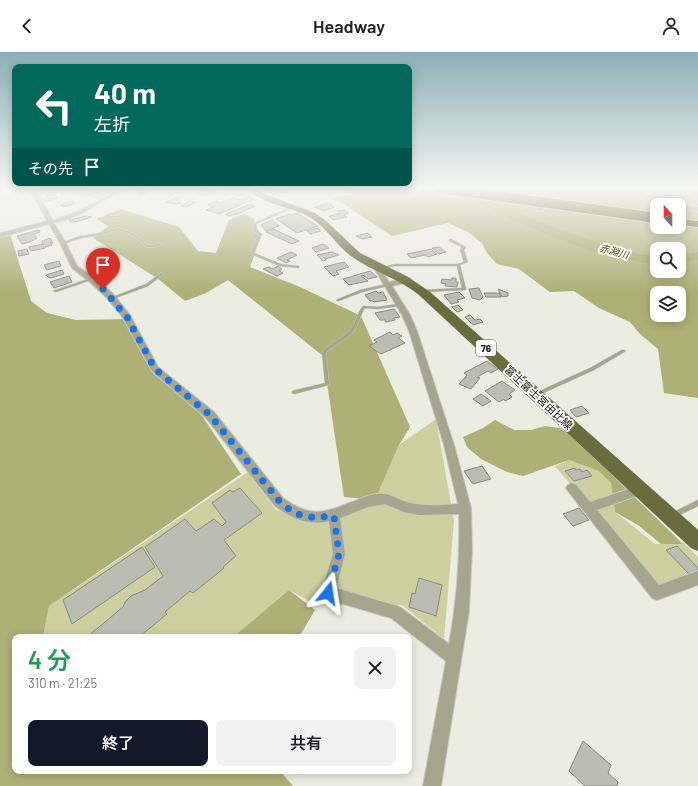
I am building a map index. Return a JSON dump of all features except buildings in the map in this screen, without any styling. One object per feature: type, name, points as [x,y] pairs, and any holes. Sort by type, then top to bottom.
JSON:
[{"type":"highway","points":[[686,223],[698,224]]},
{"type":"main road","name":"富士富士宮由比線","points":[[323,222],[351,250],[378,266],[407,280],[439,305],[698,542]]},
{"type":"street","points":[[0,235],[51,223],[63,243],[74,267],[92,280],[112,298],[127,317],[155,369],[210,415],[280,502],[292,512],[310,518],[334,516],[365,502],[384,499],[405,507],[430,512],[465,508]]},
{"type":"street","points":[[378,266],[413,331],[449,445],[465,508],[466,550],[462,611],[432,786]]},
{"type":"street","points":[[387,285],[407,280]]},
{"type":"street","points":[[572,488],[657,593],[698,578]]},
{"type":"street","points":[[588,508],[641,490]]},
{"type":"street","points":[[334,516],[339,554],[328,593],[395,612],[453,658]]},
{"type":"lane","points":[[259,222],[255,224],[254,230],[260,234],[252,253],[280,265],[298,267]]},
{"type":"lane","points":[[63,243],[81,237],[106,233],[118,229],[144,240],[146,246],[154,246],[162,243]]},
{"type":"lane","points":[[378,266],[458,265],[466,262],[462,250],[464,247],[450,240]]},
{"type":"lane","points":[[422,291],[464,289],[458,265]]},
{"type":"lane","points":[[112,298],[147,285],[162,274]]},
{"type":"lane","points":[[55,291],[92,280]]},
{"type":"lane","points":[[338,300],[361,291],[387,285]]},
{"type":"lane","points":[[294,392],[327,384],[324,352],[344,339],[354,328],[358,312],[364,307],[377,308],[399,305]]},
{"type":"lane","points":[[536,394],[592,369],[624,351]]},
{"type":"lane","points":[[670,517],[698,503]]},
{"type":"green space","points":[[102,222],[164,222],[179,227],[198,251],[216,253],[228,222],[255,222],[261,236],[250,267],[300,287],[361,316],[410,427],[399,445],[375,500],[344,497],[323,356],[228,280],[206,293],[185,301],[157,278],[93,238],[108,226]]},
{"type":"green space","points":[[371,222],[650,222],[650,234],[686,234],[686,222],[698,222],[698,398],[664,393],[658,349],[640,334],[630,322],[599,308],[574,291],[550,292],[519,269],[497,264],[487,253],[482,243],[468,232],[448,223],[392,236]]},
{"type":"green space","points":[[10,234],[31,301],[47,313],[76,320],[129,319],[155,369],[192,401],[241,474],[49,606],[44,634],[12,634],[12,774],[283,774],[293,786],[0,786],[0,237]]},
{"type":"green space","points":[[436,419],[454,521],[444,639],[402,605],[317,605],[289,590],[237,634],[44,634],[49,606],[248,472],[276,510],[310,518],[375,500],[399,445]]},
{"type":"green space","points":[[495,420],[514,430],[531,430],[545,426],[565,429],[585,444],[617,480],[683,544],[661,544],[638,525],[615,512],[611,483],[599,471],[569,460],[523,476],[507,472],[481,459],[467,447],[463,437],[483,428]]},
{"type":"green space","points":[[569,460],[600,471],[611,483],[615,512],[655,544],[683,544],[683,542],[698,557],[698,571],[657,585],[555,466]]},
{"type":"green space","points":[[289,590],[315,610],[301,634],[237,634]]},
{"type":"waterway","name":"赤淵川","points":[[531,222],[615,253],[650,259]]},
{"type":"waterway","name":"赤淵川","points":[[686,258],[698,256]]},
{"type":"route","points":[[103,289],[127,317],[155,369],[210,415],[280,502],[292,512],[310,518],[334,516],[339,554],[328,593]]}]
